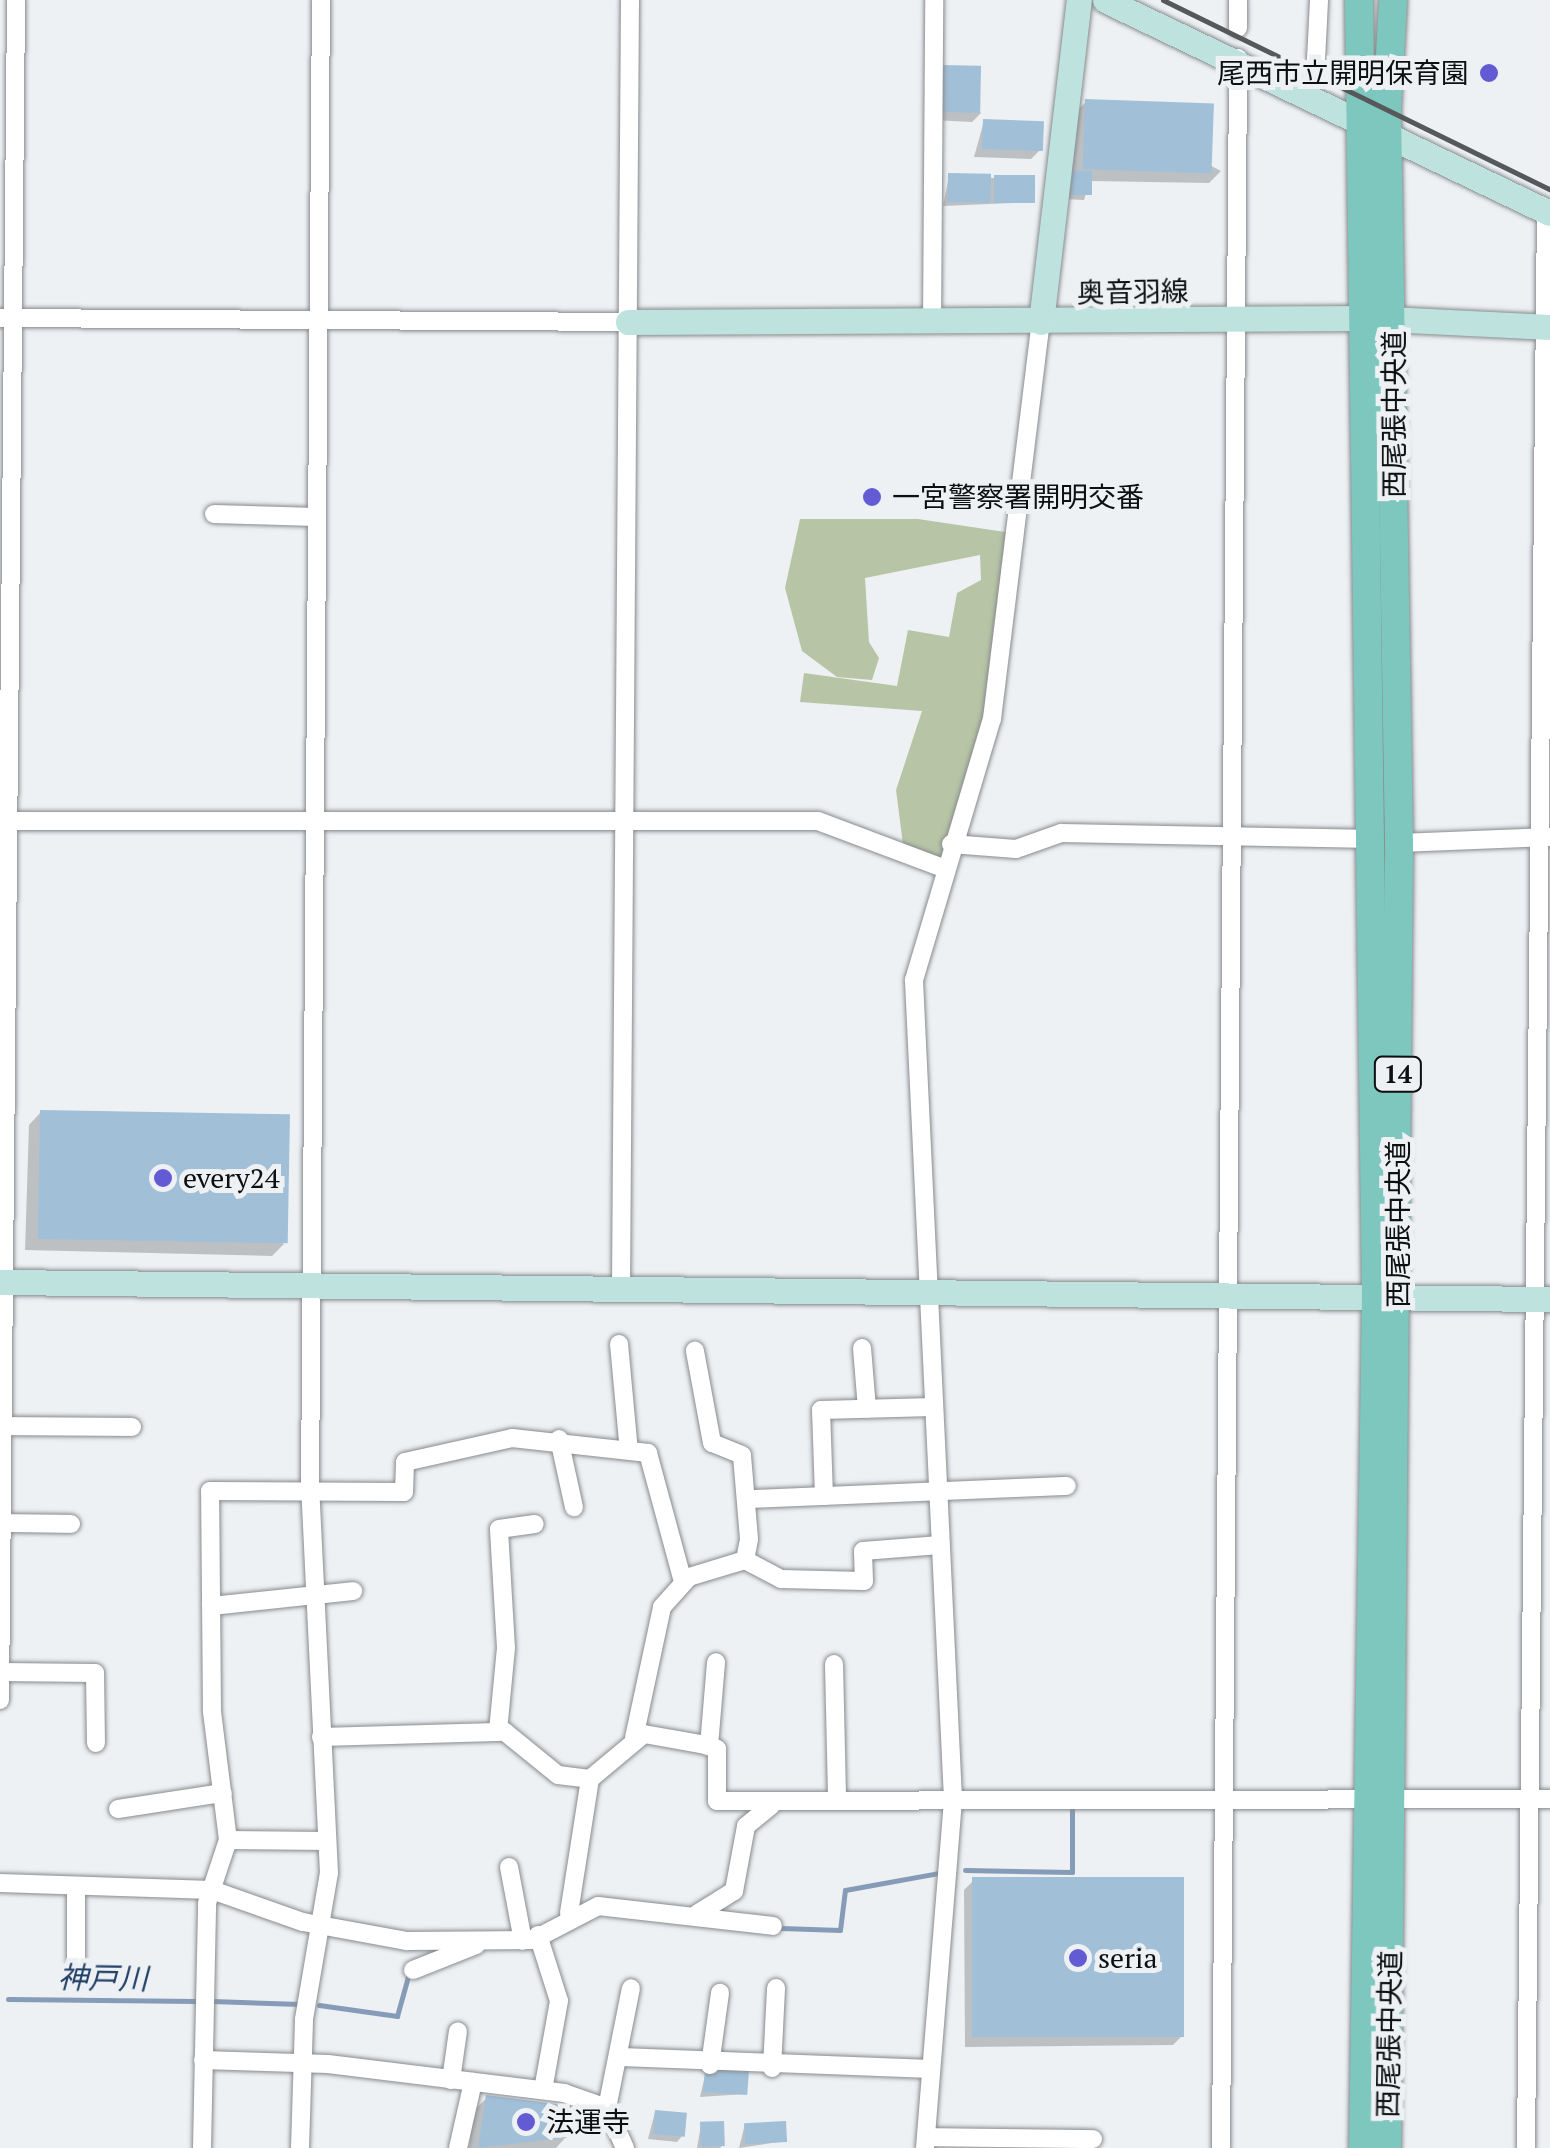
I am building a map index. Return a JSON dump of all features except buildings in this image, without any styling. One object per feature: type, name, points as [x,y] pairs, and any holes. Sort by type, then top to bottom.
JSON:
[{"type":"main road","name":"西尾張中央道","points":[[1360,0],[1356,115],[1381,319]]},
{"type":"main road","name":"西尾張中央道","points":[[1364,2148],[1379,1797],[1387,1296],[1381,319],[1392,134],[1394,0]]},
{"type":"main road","name":"西尾張中央道","points":[[1379,1797],[1388,2148]]},
{"type":"street","points":[[0,1700],[3,821],[16,0]]},
{"type":"street","points":[[300,2148],[300,2064],[322,1927],[327,1841],[311,1596],[310,1492],[311,819],[321,0]]},
{"type":"street","points":[[622,1289],[619,819],[630,0]]},
{"type":"street","points":[[932,324],[934,0]]},
{"type":"street","name":"奥音羽線","points":[[1080,0],[1042,322],[1381,319],[1547,327]]},
{"type":"street","points":[[1106,0],[1238,58],[1548,212],[1547,837],[1540,1298],[1541,1799],[1526,2148]]},
{"type":"street","points":[[1238,0],[1238,28]]},
{"type":"street","points":[[1316,60],[1319,0]]},
{"type":"street","points":[[1221,2148],[1226,1294],[1240,320],[1238,58]]},
{"type":"street","points":[[8,318],[1042,322],[992,719],[943,868],[914,980],[953,1799],[926,2142],[1092,2139]]},
{"type":"street","points":[[214,514],[316,518]]},
{"type":"street","points":[[3,821],[818,821],[943,868]]},
{"type":"street","points":[[952,844],[1016,849],[1061,833],[1386,841],[1547,837]]},
{"type":"street","points":[[4,1282],[1540,1298]]},
{"type":"street","points":[[619,1344],[629,1450]]},
{"type":"street","points":[[862,1348],[867,1409]]},
{"type":"street","points":[[695,1351],[712,1443],[742,1454],[752,1499],[746,1560]]},
{"type":"street","points":[[824,1496],[821,1410],[932,1406]]},
{"type":"street","points":[[2,1426],[132,1428]]},
{"type":"street","points":[[202,2148],[212,1890],[228,1840],[212,1606],[210,1491],[404,1492],[406,1462],[512,1438],[558,1439],[629,1450],[652,1460],[683,1582]]},
{"type":"street","points":[[558,1439],[574,1508]]},
{"type":"street","points":[[752,1499],[1067,1486]]},
{"type":"street","points":[[2,1523],[71,1524]]},
{"type":"street","points":[[498,1731],[500,1529],[536,1524]]},
{"type":"street","points":[[570,1913],[590,1780],[634,1738],[655,1626],[683,1582],[746,1560],[813,1584],[864,1580],[863,1550],[940,1545]]},
{"type":"street","points":[[212,1606],[353,1590]]},
{"type":"street","points":[[709,1746],[716,1662]]},
{"type":"street","points":[[834,1664],[837,1801]]},
{"type":"street","points":[[0,1672],[94,1673],[96,1743]]},
{"type":"street","points":[[321,1737],[498,1731],[558,1775],[590,1780]]},
{"type":"street","points":[[634,1738],[717,1749],[718,1800],[1221,1795],[1541,1799]]},
{"type":"street","points":[[118,1809],[223,1794]]},
{"type":"street","points":[[697,1914],[734,1891],[746,1826],[755,1812],[781,1802]]},
{"type":"street","points":[[228,1840],[327,1841]]},
{"type":"street","points":[[508,1867],[530,1939],[559,2001],[542,2090]]},
{"type":"street","points":[[0,1883],[212,1890],[322,1927],[480,1943],[530,1939],[570,1913],[632,1905],[773,1926]]},
{"type":"street","points":[[76,1886],[76,1961]]},
{"type":"street","points":[[413,1970],[480,1943]]},
{"type":"street","points":[[625,2148],[607,2108],[631,1988]]},
{"type":"street","points":[[772,2068],[776,1988]]},
{"type":"street","points":[[710,2065],[720,1992]]},
{"type":"street","points":[[452,2080],[458,2031]]},
{"type":"street","points":[[620,2056],[772,2068],[931,2069]]},
{"type":"street","points":[[203,2060],[300,2064],[542,2090],[607,2108]]},
{"type":"street","points":[[458,2148],[473,2082]]},
{"type":"green space","points":[[800,519],[918,519],[1012,533],[992,719],[943,868],[904,852],[896,790],[922,711],[800,702],[804,673],[897,686],[908,630],[949,637],[957,593],[981,580],[980,555],[865,578],[869,642],[879,658],[872,680],[837,677],[802,651],[785,588]]},
{"type":"waterway","name":"神戸川","points":[[965,1870],[1072,1872],[1072,1810]]},
{"type":"waterway","name":"神戸川","points":[[781,1928],[840,1930],[845,1890],[939,1873]]},
{"type":"waterway","name":"神戸川","points":[[319,2005],[397,2016],[409,1973]]},
{"type":"waterway","name":"神戸川","points":[[8,1999],[197,2001]]},
{"type":"waterway","name":"神戸川","points":[[212,2001],[300,2004]]},
{"type":"railway","points":[[1163,0],[1550,190]]},
{"type":"place","name":"尾西市立開明保育園","points":[[1489,73]]},
{"type":"place","name":"一宮警察署開明交番","points":[[872,497]]},
{"type":"place","name":"every24","points":[[163,1178]]},
{"type":"place","name":"seria","points":[[1078,1958]]},
{"type":"place","name":"法運寺","points":[[526,2122]]}]
